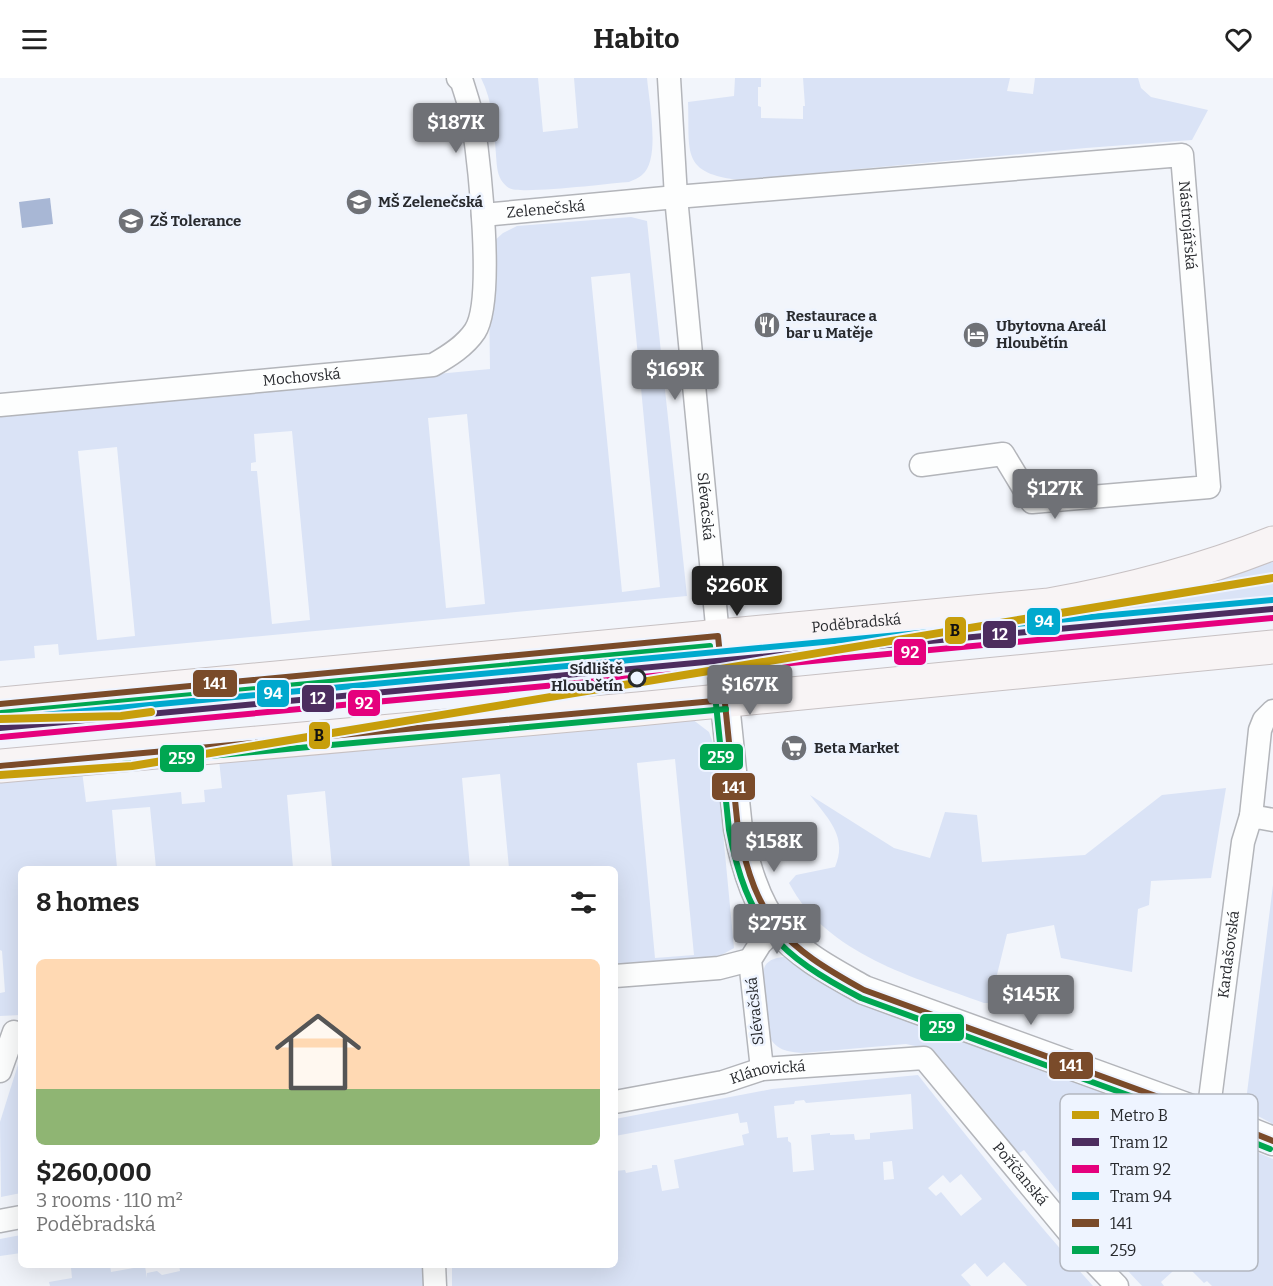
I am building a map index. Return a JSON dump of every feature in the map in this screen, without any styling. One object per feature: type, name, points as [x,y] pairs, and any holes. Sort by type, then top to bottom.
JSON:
[{"type":"main road","name":"Poděbradská","points":[[0,704],[1049,605],[1136,588],[1178,577],[1273,543]]},
{"type":"main road","points":[[0,766],[1273,647]]},
{"type":"street","points":[[458,78],[462,82],[473,120],[483,215]]},
{"type":"street","name":"Slévačská","points":[[669,78],[676,197],[738,829],[744,859],[756,891],[776,928],[818,964],[864,990],[1150,1094]]},
{"type":"street","name":"Nástrojářská","points":[[676,197],[1182,155],[1209,487],[1032,502],[1003,454],[921,465]]},
{"type":"street","name":"Zelenečská","points":[[483,215],[676,197]]},
{"type":"street","name":"Mochovská","points":[[0,405],[434,366],[458,350],[476,329],[484,301],[483,215]]},
{"type":"street","name":"Kardašovská","points":[[1211,1094],[1243,842],[1251,816],[1260,730],[1264,720],[1273,711]]},
{"type":"street","points":[[1251,816],[1273,820]]},
{"type":"street","name":"Slévačská","points":[[762,1069],[750,960],[760,944],[776,928]]},
{"type":"street","points":[[618,976],[719,968],[750,960]]},
{"type":"street","points":[[0,1071],[12,1032]]},
{"type":"street","name":"Klánovická","points":[[618,1101],[723,1082],[762,1069],[924,1058]]},
{"type":"street","name":"Poříčanská","points":[[924,1058],[1060,1222]]},
{"type":"street","name":"Slévačská","points":[[1258,1135],[1273,1141]]},
{"type":"street","points":[[0,1221],[18,1218]]},
{"type":"street","points":[[434,1268],[435,1286]]},
{"type":"street","name":"Poříčanská","points":[[1103,1271],[1117,1286]]},
{"type":"shaded area","points":[[481,78],[538,78],[543,132],[578,128],[574,78],[647,78],[652,130],[651,157],[648,167],[641,176],[629,182],[530,190],[509,188],[498,173],[492,115]]},
{"type":"shaded area","points":[[735,78],[761,78],[761,87],[758,87],[758,106],[761,107],[761,118],[803,119],[803,106],[805,106],[803,78],[1010,78],[1007,91],[1033,94],[1035,78],[1138,78],[1141,88],[1151,97],[1208,110],[1192,140],[741,180],[721,177],[698,166],[692,158],[689,134],[688,102],[734,96]]},
{"type":"shaded area","points":[[50,198],[53,224],[22,228],[19,202]]},
{"type":"shaded area","points":[[631,217],[647,221],[687,596],[59,655],[58,644],[34,646],[35,658],[0,661],[0,415],[490,369],[489,300],[494,241],[517,226]],"holes":[[[630,273],[660,587],[622,592],[591,277]],[[467,414],[485,604],[446,608],[428,418]],[[292,431],[310,620],[272,624],[257,471],[251,471],[251,463],[256,462],[254,434]],[[117,447],[135,636],[97,640],[78,451]]]},
{"type":"shaded area","points":[[1273,559],[1273,599],[1058,618]]},
{"type":"shaded area","points":[[692,719],[709,732],[715,749],[734,948],[716,958],[618,967],[618,866],[509,866],[500,774],[462,778],[470,866],[332,866],[325,791],[287,795],[293,866],[156,866],[150,807],[112,810],[117,866],[18,866],[18,1015],[0,1016],[0,993],[5,992],[2,951],[0,950],[0,778],[82,771],[86,802],[181,792],[182,804],[205,802],[204,790],[222,788],[219,760]],"holes":[[[675,759],[694,955],[655,958],[637,763]]]},
{"type":"shaded area","points":[[1226,788],[1211,878],[1151,881],[1149,905],[1138,909],[1132,972],[1061,958],[1054,925],[1007,934],[990,1003],[984,1003],[902,973],[849,946],[805,908],[789,883],[796,875],[835,867],[838,856],[838,837],[834,828],[810,795],[894,848],[930,858],[945,812],[977,815],[982,862],[1085,855],[1162,795]]},
{"type":"shaded area","points":[[1273,885],[1273,1124],[1258,1116],[1258,1094],[1247,1094]]},
{"type":"shaded area","points":[[786,957],[812,978],[882,1010],[1115,1094],[1060,1094],[1060,1195],[1024,1150],[1016,1155],[924,1048],[906,1044],[803,1053],[787,1051],[774,1044],[768,1034],[762,980],[765,966],[774,959]]},
{"type":"shaded area","points":[[18,1065],[18,1194],[1,1197],[0,1122]]},
{"type":"shaded area","points":[[918,1075],[1060,1248],[1060,1271],[1080,1271],[1093,1286],[1027,1286],[1004,1262],[987,1277],[975,1263],[961,1275],[971,1286],[452,1286],[452,1268],[618,1268],[618,1171],[625,1170],[626,1173],[657,1165],[662,1191],[679,1188],[674,1160],[744,1145],[742,1135],[749,1133],[747,1122],[740,1123],[738,1113],[618,1135],[618,1118],[772,1089]],"holes":[[[911,1094],[913,1129],[870,1133],[870,1139],[855,1140],[854,1134],[811,1135],[814,1170],[793,1172],[791,1143],[788,1137],[777,1138],[774,1106],[794,1104],[795,1101],[804,1100],[806,1103]],[[892,1161],[894,1179],[884,1180],[883,1162]],[[961,1174],[982,1199],[961,1216],[941,1192],[936,1196],[928,1188],[943,1175],[950,1183]]]},
{"type":"shaded area","points":[[1258,1153],[1273,1159],[1273,1286],[1212,1286],[1207,1281],[1204,1283],[1192,1271],[1258,1271]]},
{"type":"shaded area","points":[[18,1236],[18,1253],[0,1256],[0,1239]]},
{"type":"shaded area","points":[[71,1268],[110,1268],[111,1272],[145,1268],[147,1278],[147,1273],[157,1271],[162,1275],[180,1271],[180,1268],[424,1268],[424,1286],[50,1286],[49,1282],[72,1278]]},
{"type":"shaded area","points":[[1128,1271],[1173,1271],[1161,1282],[1164,1286],[1142,1286]]},
{"type":"metro line","name":"B","points":[[0,775],[132,766],[1273,578]]},
{"type":"metro line","name":"B","points":[[0,719],[121,716],[151,712]]},
{"type":"tram line","name":"94","points":[[0,719],[1272,600]]},
{"type":"tram line","name":"12","points":[[0,728],[1273,609]]},
{"type":"tram line","name":"92","points":[[1,737],[1273,618]]},
{"type":"transit line","name":"141","points":[[0,704],[718,636],[738,829],[754,887],[765,909],[794,944],[813,959],[864,990],[1150,1094]]},
{"type":"transit line","name":"259","points":[[1,713],[710,646],[729,830],[736,862],[746,890],[757,913],[771,933],[808,967],[861,998],[1125,1094]]},
{"type":"transit line","name":"141","points":[[0,766],[725,700]]},
{"type":"transit line","name":"259","points":[[1,775],[726,709]]},
{"type":"transit line","name":"141","points":[[1258,1135],[1273,1141]]},
{"type":"transit line","name":"259","points":[[1258,1144],[1270,1149]]},
{"type":"place","name":"MŠ Zelenečská","points":[[359,202]]},
{"type":"place","name":"ZŠ Tolerance","points":[[131,221]]},
{"type":"place","name":"Restaurace a bar u Matěje","points":[[767,325]]},
{"type":"place","name":"Ubytovna Areál Hloubětín","points":[[976,335]]},
{"type":"place","name":"Sídliště Hloubětín","points":[[637,678]]},
{"type":"place","name":"Beta Market","points":[[794,748]]}]
